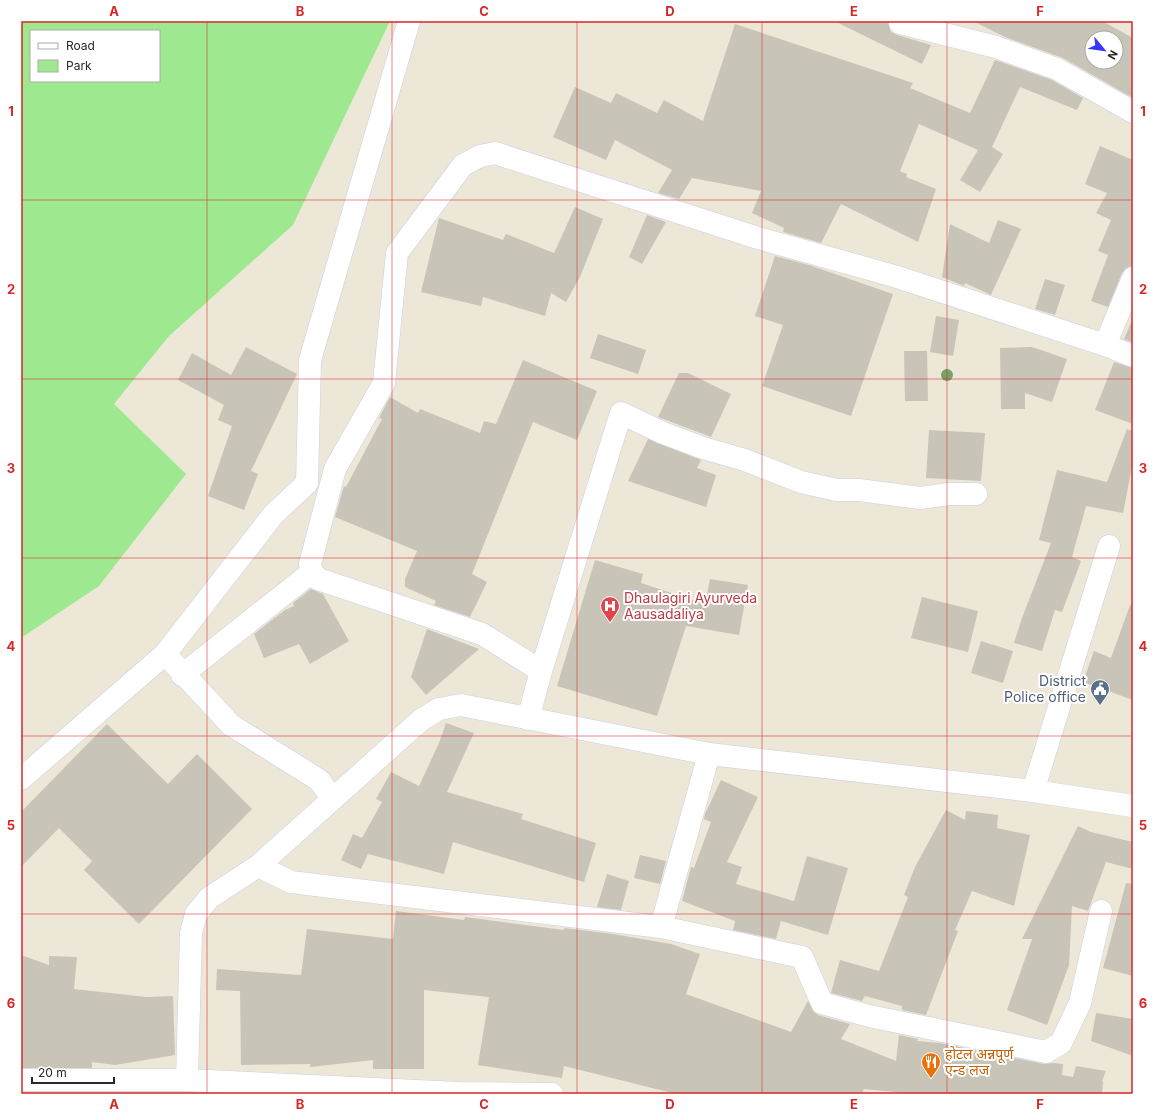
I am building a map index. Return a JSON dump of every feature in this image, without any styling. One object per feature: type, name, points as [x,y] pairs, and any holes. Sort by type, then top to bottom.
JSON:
[{"type":"street","points":[[21,779],[165,654],[273,515],[307,483],[310,360],[409,21]]},
{"type":"street","points":[[900,23],[996,47],[1057,69],[1133,112]]},
{"type":"street","points":[[541,671],[482,634],[318,578],[312,572],[310,564],[335,469],[384,383],[397,253],[463,165],[480,156],[495,153],[758,238],[894,276],[1104,345],[1133,356]]},
{"type":"street","points":[[1104,345],[1133,278]]},
{"type":"street","points":[[528,719],[541,671],[621,413],[663,433],[715,452],[745,460],[802,482],[837,490],[859,490],[920,498],[949,494],[976,494]]},
{"type":"street","points":[[1033,791],[1109,546]]},
{"type":"street","points":[[182,675],[312,572]]},
{"type":"street","points":[[165,654],[182,675],[231,725],[319,780],[332,798]]},
{"type":"street","points":[[187,1080],[191,933],[196,914],[209,898],[258,866],[332,798],[421,720],[439,709],[461,705],[709,754],[1033,791],[1133,806]]},
{"type":"street","points":[[661,927],[709,754]]},
{"type":"street","points":[[258,866],[291,882],[661,927],[802,957],[822,1003],[869,1016],[1046,1052],[1061,1043],[1080,1003],[1101,911]]},
{"type":"street","points":[[21,1080],[187,1080],[459,1093],[552,1094]]},
{"type":"green space","points":[[21,21],[390,21],[293,225],[169,336],[114,404],[186,474],[99,586],[21,638]]},
{"type":"building","points":[[834,21],[888,21],[891,32],[931,45],[922,64]]},
{"type":"building","points":[[973,21],[1102,21],[1118,30],[1084,30],[1084,70],[1063,58],[1005,37]]},
{"type":"building","points":[[735,24],[913,83],[910,88],[970,113],[995,60],[1052,80],[1083,98],[1077,110],[1020,87],[992,147],[1003,154],[980,192],[960,180],[978,150],[919,124],[900,171],[907,174],[906,177],[936,189],[918,242],[841,204],[821,243],[783,232],[784,228],[752,213],[761,191],[692,178],[679,199],[658,193],[672,170],[615,140],[606,160],[553,137],[575,87],[611,103],[616,93],[657,113],[664,100],[703,121]]},
{"type":"building","points":[[1124,33],[1133,38],[1133,98],[1084,70],[1124,70]]},
{"type":"building","points":[[1100,146],[1133,160],[1133,266],[1126,268],[1122,273],[1108,307],[1091,301],[1108,255],[1098,251],[1111,220],[1096,213],[1107,193],[1085,184]]},
{"type":"building","points":[[575,207],[603,219],[580,277],[566,302],[551,293],[545,316],[483,297],[481,306],[421,292],[439,218],[503,240],[506,234],[554,253]]},
{"type":"building","points":[[647,215],[666,222],[642,264],[629,257]]},
{"type":"building","points":[[998,220],[1021,229],[991,295],[965,283],[964,286],[942,277],[950,224],[989,243]]},
{"type":"building","points":[[775,256],[809,265],[893,294],[851,416],[762,386],[783,325],[755,316]]},
{"type":"building","points":[[1045,279],[1065,285],[1055,315],[1035,309]]},
{"type":"building","points":[[936,316],[959,320],[953,356],[930,352]]},
{"type":"building","points":[[1133,318],[1133,343],[1124,339]]},
{"type":"building","points":[[598,334],[646,350],[638,374],[590,358]]},
{"type":"building","points":[[246,347],[297,374],[251,471],[258,474],[244,510],[208,496],[232,426],[218,420],[224,405],[178,380],[192,353],[231,375]]},
{"type":"building","points":[[1032,347],[1067,359],[1052,402],[1025,393],[1025,409],[1001,409],[1000,348]]},
{"type":"building","points":[[904,351],[927,351],[928,401],[905,401]]},
{"type":"building","points":[[523,360],[597,391],[577,440],[533,422],[472,574],[487,582],[470,617],[434,605],[436,601],[405,587],[405,579],[417,551],[335,517],[344,486],[346,487],[382,419],[379,418],[390,397],[418,413],[420,409],[480,433],[484,421],[496,424]]},
{"type":"building","points":[[1114,362],[1133,368],[1133,424],[1095,410]]},
{"type":"building","points":[[679,373],[688,373],[731,394],[711,437],[658,417]]},
{"type":"building","points":[[1127,429],[1133,431],[1133,462],[1123,513],[1086,506],[1072,557],[1081,561],[1062,612],[1055,610],[1042,651],[1014,643],[1051,543],[1039,540],[1057,470],[1107,482]]},
{"type":"building","points":[[929,430],[985,433],[981,481],[926,478]]},
{"type":"building","points":[[648,439],[701,460],[697,468],[716,475],[706,507],[628,481]]},
{"type":"building","points":[[595,560],[643,574],[641,583],[705,604],[710,579],[748,585],[739,635],[686,626],[657,716],[557,686]]},
{"type":"building","points":[[311,589],[323,594],[349,641],[310,664],[299,644],[264,658],[254,634],[285,610],[294,606],[293,603]]},
{"type":"building","points":[[922,597],[978,611],[968,652],[911,638]]},
{"type":"building","points":[[1130,605],[1133,605],[1133,700],[1083,682],[1094,651],[1111,658]]},
{"type":"building","points":[[427,629],[479,649],[426,695],[411,677]]},
{"type":"building","points":[[981,641],[1013,651],[1003,683],[971,673]]},
{"type":"building","points":[[446,723],[474,733],[447,792],[523,814],[521,819],[596,843],[584,882],[453,842],[444,874],[368,854],[361,869],[341,860],[353,834],[362,838],[382,802],[376,799],[391,772],[419,786],[439,743]]},
{"type":"building","points":[[107,724],[168,784],[197,754],[252,809],[139,924],[84,870],[92,861],[59,828],[21,867],[21,812]]},
{"type":"building","points":[[721,780],[758,797],[727,862],[742,867],[736,884],[794,901],[807,856],[848,868],[828,935],[781,921],[776,939],[733,930],[735,921],[682,901],[691,867],[694,868],[711,822],[704,819],[705,814]]},
{"type":"building","points":[[946,810],[965,820],[966,811],[998,815],[997,828],[1030,835],[1014,906],[972,891],[955,930],[958,931],[926,1015],[902,1010],[902,1006],[865,996],[862,1001],[831,993],[840,960],[879,971],[908,897],[904,895],[915,867]]},
{"type":"building","points":[[1078,826],[1091,832],[1133,842],[1133,869],[1106,862],[1088,911],[1072,906],[1069,965],[1047,1025],[1007,1010],[1032,939],[1022,939]]},
{"type":"building","points":[[640,855],[666,861],[660,884],[634,878]]},
{"type":"building","points":[[607,874],[629,881],[621,910],[597,907]]},
{"type":"building","points":[[1126,883],[1133,884],[1133,976],[1103,968]]},
{"type":"building","points":[[396,911],[464,920],[465,917],[564,930],[564,928],[613,934],[671,944],[700,954],[686,994],[791,1032],[808,1001],[814,1012],[818,1015],[850,1024],[841,1039],[896,1061],[899,1035],[918,1039],[917,1041],[940,1043],[1044,1064],[1063,1064],[1062,1075],[1073,1077],[1076,1066],[1106,1071],[1102,1081],[1102,1094],[915,1094],[864,1089],[862,1094],[676,1094],[564,1066],[562,1078],[478,1065],[489,997],[424,990],[424,1069],[373,1069],[373,1060],[310,1067],[310,1064],[241,1065],[240,991],[216,990],[217,969],[301,975],[307,929],[393,939]]},
{"type":"building","points":[[21,955],[49,965],[49,956],[77,957],[74,989],[146,997],[173,996],[175,1055],[115,1065],[92,1062],[92,1068],[21,1068]]},
{"type":"building","points":[[1096,1013],[1133,1019],[1133,1056],[1091,1041]]},
{"type":"place","name":"Dhaulagiri Ayurveda Aausadaliya","points":[[610,623]]},
{"type":"place","name":"District Police office","points":[[1100,706]]},
{"type":"place","name":"होटल अन्नपूर्ण एन्ड लज","points":[[931,1079]]}]
